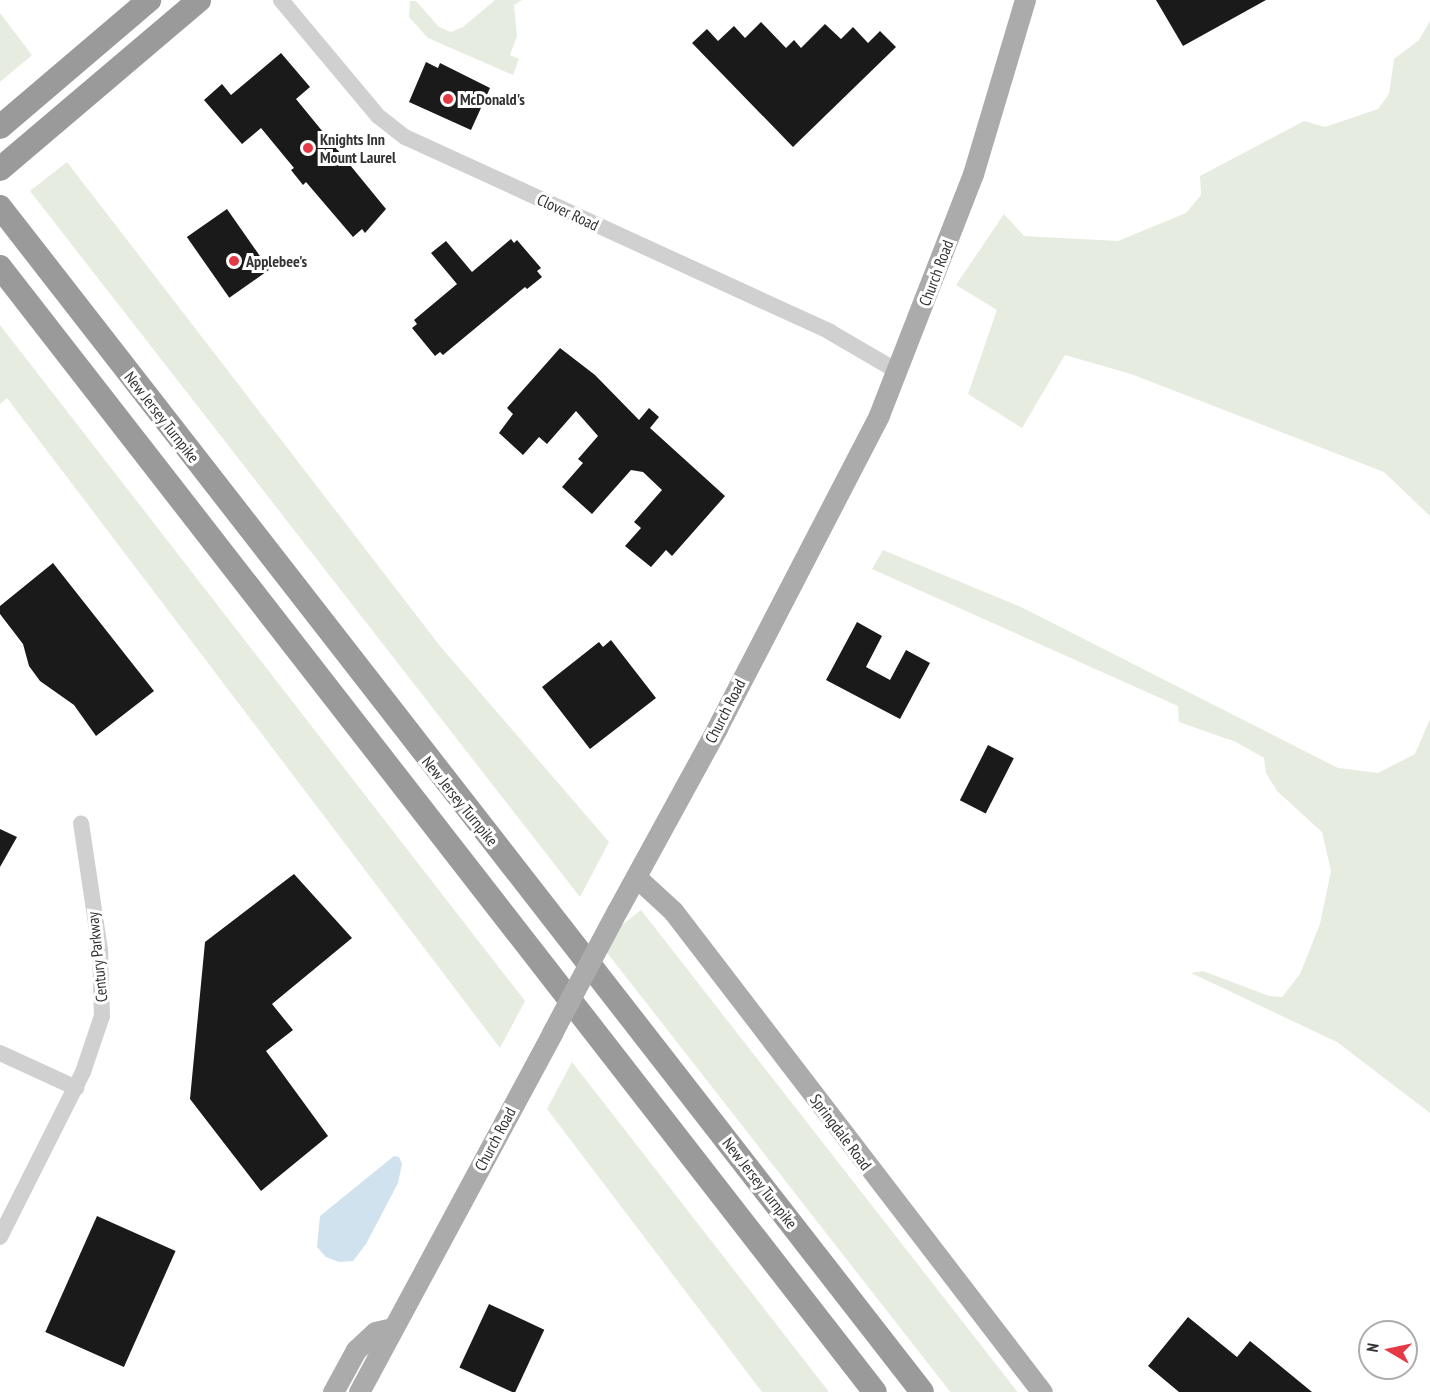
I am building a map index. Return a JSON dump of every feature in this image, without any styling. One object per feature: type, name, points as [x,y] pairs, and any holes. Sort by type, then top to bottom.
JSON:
[{"type":"highway","points":[[5,123],[149,0]]},
{"type":"highway","points":[[0,170],[199,0]]},
{"type":"highway","name":"New Jersey Turnpike","points":[[0,207],[922,1392]]},
{"type":"highway","points":[[0,267],[875,1392]]},
{"type":"main road","name":"Church Road","points":[[359,1392],[846,482],[897,371],[977,163],[1025,0]]},
{"type":"main road","name":"Springdale Road","points":[[636,878],[673,911],[1042,1392]]},
{"type":"main road","points":[[333,1392],[356,1350],[375,1332],[393,1328]]},
{"type":"street","name":"Clover Road","points":[[280,0],[378,116],[405,137],[830,332],[897,371]]},
{"type":"street","name":"Century Parkway","points":[[0,1237],[76,1088],[98,1036],[104,995],[81,823]]},
{"type":"street","points":[[0,1053],[76,1088]]},
{"type":"shaded area","points":[[495,0],[522,0],[514,5],[517,36],[510,55],[519,59],[513,75],[428,38],[409,17],[410,1],[416,1],[439,27],[451,32],[463,27]]},
{"type":"shaded area","points":[[0,13],[32,55],[0,82]]},
{"type":"shaded area","points":[[1430,21],[1430,516],[1384,472],[1131,374],[1065,355],[1022,428],[968,394],[997,310],[956,285],[1004,214],[1024,236],[1118,241],[1186,213],[1201,195],[1200,176],[1304,121],[1325,127],[1378,109],[1389,94],[1394,59],[1419,40]]},
{"type":"shaded area","points":[[67,162],[440,646],[609,842],[580,897],[30,191]]},
{"type":"shaded area","points":[[0,325],[525,1001],[500,1048],[7,398],[0,404]]},
{"type":"shaded area","points":[[883,550],[1021,607],[1338,768],[1378,773],[1415,754],[1430,719],[1430,1113],[1337,1042],[1191,973],[1203,971],[1269,996],[1282,997],[1300,974],[1320,924],[1331,871],[1322,832],[1277,791],[1266,773],[1264,758],[1236,742],[1179,722],[1178,706],[872,569]]},
{"type":"shaded area","points":[[641,910],[1018,1392],[950,1392],[599,943]]},
{"type":"shaded area","points":[[572,1062],[829,1392],[762,1392],[547,1109]]},
{"type":"water","points":[[394,1156],[399,1157],[402,1164],[398,1183],[366,1244],[353,1261],[339,1262],[326,1257],[317,1247],[320,1216]]},
{"type":"building","points":[[1156,0],[1266,0],[1183,46]]},
{"type":"building","points":[[761,22],[786,48],[794,40],[801,48],[825,24],[841,39],[853,27],[868,43],[880,31],[896,47],[793,147],[692,43],[707,29],[718,41],[734,26],[745,38]]},
{"type":"building","name":"Knights Inn Mount Laurel","points":[[281,53],[310,87],[296,99],[386,209],[365,233],[362,229],[353,237],[306,182],[303,185],[291,170],[294,168],[261,128],[242,144],[204,100],[222,84],[231,95]]},
{"type":"building","name":"McDonald's","points":[[426,62],[438,68],[440,63],[490,88],[471,130],[409,102]]},
{"type":"building","name":"Applebee's","points":[[227,209],[269,270],[229,298],[187,237]]},
{"type":"building","points":[[511,239],[514,243],[517,240],[541,268],[537,271],[542,277],[527,289],[525,287],[443,355],[440,352],[435,356],[412,328],[417,324],[414,320],[457,284],[431,253],[446,241],[472,272]]},
{"type":"building","points":[[560,348],[595,375],[639,420],[649,408],[659,417],[650,428],[725,496],[672,556],[666,550],[651,567],[625,546],[641,528],[634,522],[662,490],[643,472],[631,470],[592,514],[562,487],[583,463],[578,459],[598,436],[576,411],[547,444],[539,437],[523,455],[499,433],[513,414],[507,408]]},
{"type":"building","points":[[53,563],[154,691],[96,736],[74,705],[40,681],[29,666],[23,644],[0,614],[0,606]]},
{"type":"building","points":[[857,622],[882,636],[866,667],[890,680],[906,650],[930,663],[900,719],[826,680]]},
{"type":"building","points":[[611,640],[656,698],[590,749],[542,687],[599,642],[603,647]]},
{"type":"building","points":[[988,745],[1014,758],[986,813],[960,800]]},
{"type":"building","points":[[0,829],[17,837],[0,867]]},
{"type":"building","points":[[294,874],[352,938],[272,1004],[293,1030],[266,1051],[328,1136],[261,1191],[190,1099],[205,942]]},
{"type":"building","points":[[97,1216],[176,1251],[124,1367],[45,1332]]},
{"type":"building","points":[[489,1304],[544,1330],[515,1392],[459,1367]]},
{"type":"building","points":[[1188,1317],[1237,1357],[1250,1341],[1312,1392],[1179,1392],[1148,1366]]},
{"type":"place","name":"McDonald's","points":[[448,99]]},
{"type":"place","name":"Knights Inn Mount Laurel","points":[[308,148]]},
{"type":"place","name":"Applebee's","points":[[234,261]]}]
